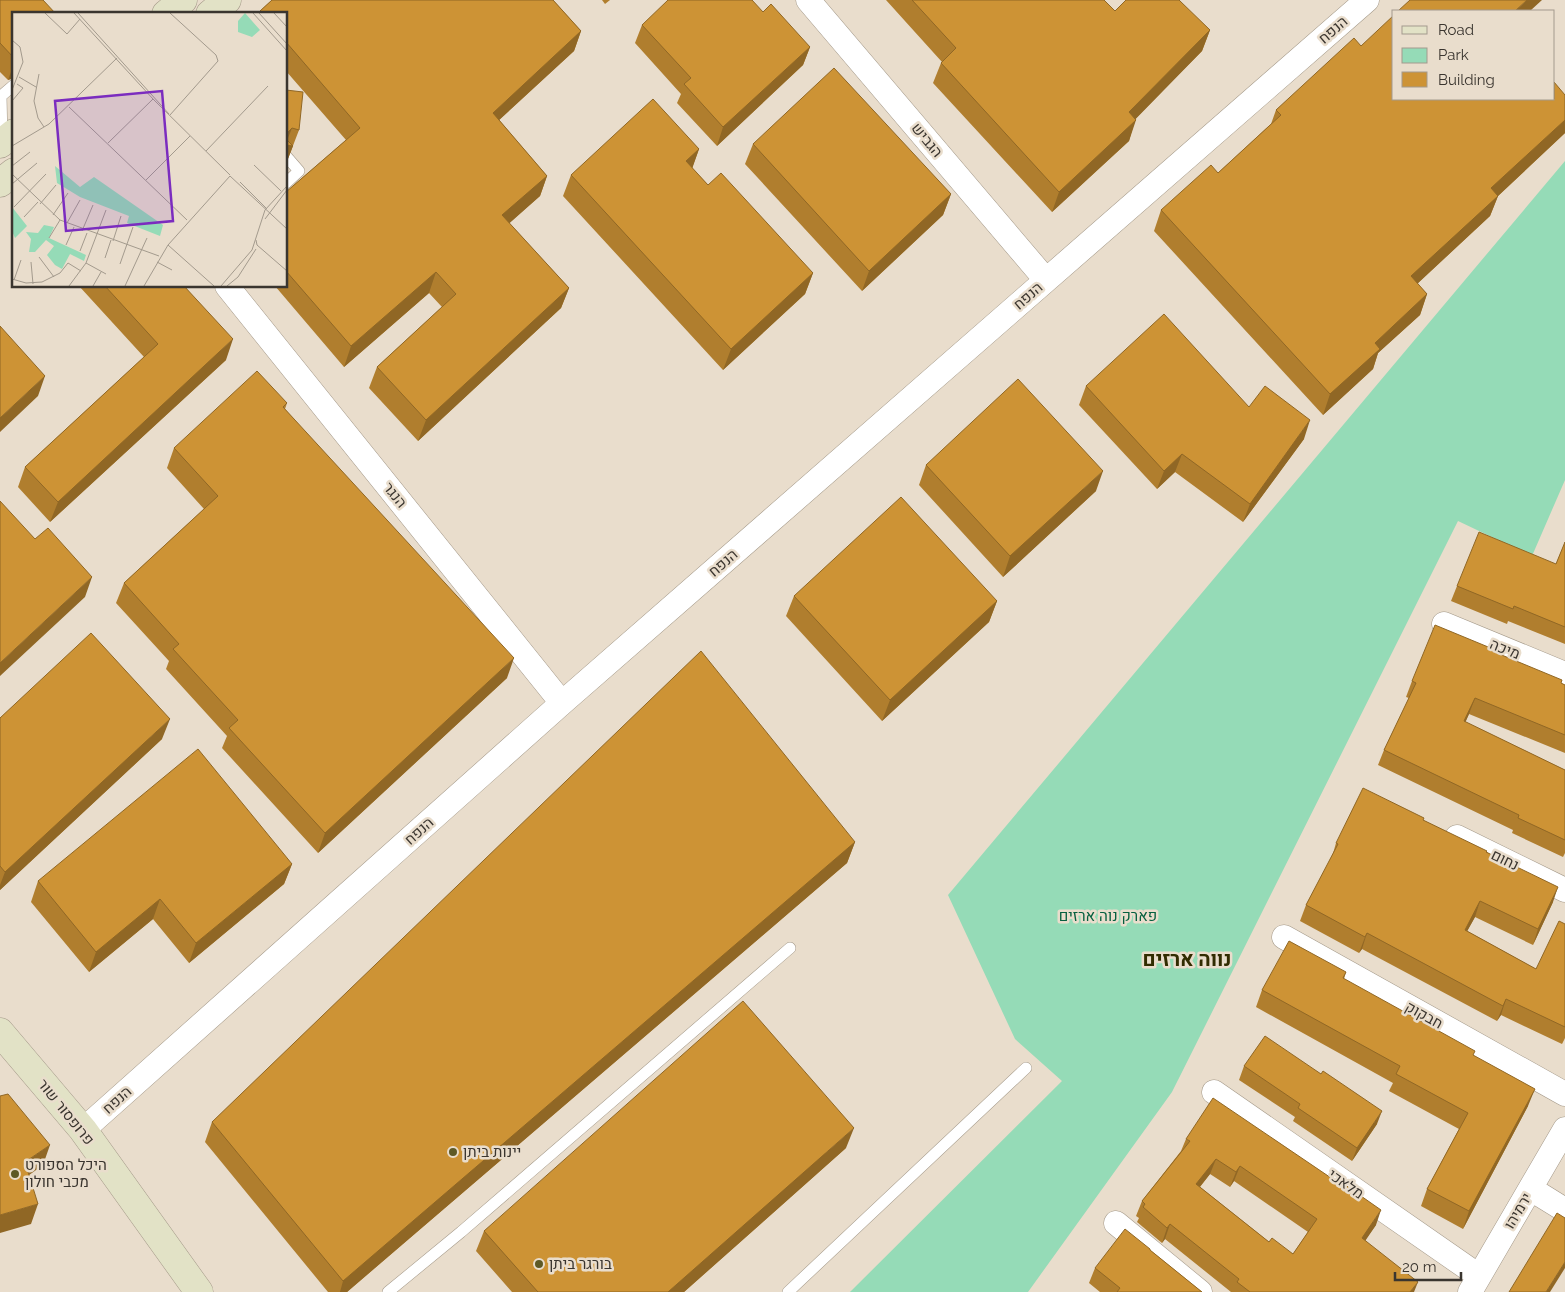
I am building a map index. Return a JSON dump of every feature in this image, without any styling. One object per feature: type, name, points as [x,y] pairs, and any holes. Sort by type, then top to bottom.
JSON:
[{"type":"street","points":[[168,12],[183,0]]},
{"type":"street","name":"הגביש","points":[[808,0],[1046,280]]},
{"type":"street","name":"הנפח","points":[[83,1130],[562,703],[1367,0]]},
{"type":"street","points":[[0,183],[12,174]]},
{"type":"street","name":"הנגר","points":[[229,288],[562,703]]},
{"type":"street","name":"מיכה","points":[[1444,624],[1565,674]]},
{"type":"street","name":"נחום","points":[[1434,825],[1565,890]]},
{"type":"street","name":"חבקוק","points":[[1284,936],[1565,1094]]},
{"type":"street","name":"פרופסור שור","points":[[0,1032],[83,1130],[199,1292]]},
{"type":"street","name":"מלאכי","points":[[1214,1092],[1474,1284]]},
{"type":"street","name":"ירמיהו","points":[[1474,1284],[1565,1129]]},
{"type":"street","points":[[1531,1189],[1565,1210]]},
{"type":"street","points":[[1116,1223],[1200,1292]]},
{"type":"lane","points":[[5,140],[1,96],[12,87]]},
{"type":"lane","points":[[288,158],[299,171],[288,181]]},
{"type":"lane","points":[[388,1292],[469,1226],[790,948]]},
{"type":"lane","points":[[788,1292],[1026,1068]]},
{"type":"green space","name":"פארק נוה ארזים","points":[[1565,161],[1565,480],[1532,556],[1458,521],[1172,1092],[1028,1292],[850,1292],[1062,1081],[1015,1039],[948,895]]},
{"type":"building","points":[[0,0],[43,0],[54,12],[12,12],[12,56],[0,43]]},
{"type":"building","points":[[272,0],[553,0],[581,31],[493,113],[547,176],[502,215],[569,288],[426,420],[377,367],[456,294],[436,272],[351,346],[288,273],[288,190],[360,128],[288,44],[288,12],[260,11]]},
{"type":"building","points":[[668,0],[752,0],[763,12],[771,4],[810,47],[723,127],[684,84],[691,78],[642,25]]},
{"type":"building","points":[[912,0],[1104,0],[1115,11],[1126,0],[1179,0],[1210,30],[1129,112],[1136,120],[1059,192],[941,63],[956,48]]},
{"type":"building","points":[[1410,0],[1527,0],[1516,10],[1399,10]]},
{"type":"building","points":[[1392,17],[1392,100],[1555,100],[1555,83],[1565,95],[1565,120],[1491,188],[1498,196],[1411,276],[1427,294],[1375,343],[1380,349],[1330,394],[1161,210],[1211,165],[1218,173],[1281,115],[1276,110],[1354,38],[1361,46]]},
{"type":"building","points":[[834,68],[951,194],[869,271],[753,144]]},
{"type":"building","points":[[288,90],[303,92],[299,130],[292,128],[288,132]]},
{"type":"building","points":[[653,99],[699,149],[686,161],[708,185],[721,173],[813,273],[731,349],[571,175]]},
{"type":"building","points":[[107,288],[186,288],[233,339],[58,502],[25,467],[158,344]]},
{"type":"building","points":[[1164,314],[1249,407],[1265,386],[1310,420],[1250,504],[1182,454],[1164,471],[1086,386]]},
{"type":"building","points":[[0,326],[45,376],[0,418]]},
{"type":"building","points":[[257,371],[287,403],[283,407],[514,658],[325,833],[229,728],[238,720],[173,649],[179,644],[124,583],[218,496],[174,448]]},
{"type":"building","points":[[1018,379],[1103,471],[1010,556],[926,465]]},
{"type":"building","points":[[901,497],[997,601],[890,700],[794,596]]},
{"type":"building","points":[[0,501],[35,539],[48,528],[92,577],[0,663]]},
{"type":"building","points":[[1479,532],[1556,564],[1565,542],[1565,627],[1514,606],[1513,609],[1457,586]]},
{"type":"building","points":[[1435,625],[1562,680],[1561,683],[1565,685],[1565,735],[1475,698],[1464,721],[1565,770],[1565,840],[1518,818],[1519,815],[1384,750],[1416,683],[1412,681]]},
{"type":"building","points":[[91,633],[170,719],[5,872],[0,866],[0,718]]},
{"type":"building","points":[[701,651],[855,842],[343,1281],[212,1122]]},
{"type":"building","points":[[198,749],[292,864],[196,943],[160,899],[96,952],[38,881]]},
{"type":"building","points":[[1363,788],[1558,887],[1538,929],[1480,901],[1465,930],[1536,969],[1559,921],[1565,924],[1565,1027],[1506,999],[1503,1006],[1367,933],[1365,937],[1306,905],[1338,844],[1336,843]]},
{"type":"building","points":[[1289,941],[1346,972],[1343,978],[1475,1051],[1473,1055],[1535,1089],[1469,1211],[1427,1189],[1468,1113],[1396,1074],[1400,1066],[1262,990]]},
{"type":"building","points":[[743,1001],[854,1128],[668,1292],[538,1292],[484,1231]]},
{"type":"building","points":[[1265,1036],[1321,1074],[1323,1071],[1382,1111],[1357,1148],[1298,1108],[1300,1104],[1244,1066]]},
{"type":"building","points":[[8,1094],[50,1145],[25,1162],[38,1204],[0,1215],[0,1096]]},
{"type":"building","points":[[1213,1098],[1381,1210],[1362,1238],[1418,1282],[1410,1292],[1250,1292],[1237,1282],[1239,1279],[1170,1224],[1167,1228],[1143,1207],[1145,1204],[1142,1201],[1190,1141],[1186,1139]],"holes":[[[1216,1159],[1236,1172],[1240,1166],[1317,1219],[1293,1254],[1272,1238],[1269,1242],[1196,1184]]]},
{"type":"building","points":[[1557,1213],[1565,1218],[1565,1262],[1546,1292],[1509,1292]]},
{"type":"building","points":[[1125,1229],[1202,1292],[1117,1292],[1120,1288],[1095,1268]]},
{"type":"place","name":"יינות ביתן","points":[[453,1152]]},
{"type":"place","name":"היכל הספורט מכבי חולון","points":[[15,1174]]},
{"type":"place","name":"בורגר ביתן","points":[[539,1264]]},
{"type":"district","name":"נווה ארזים","points":[[1187,959]]}]
